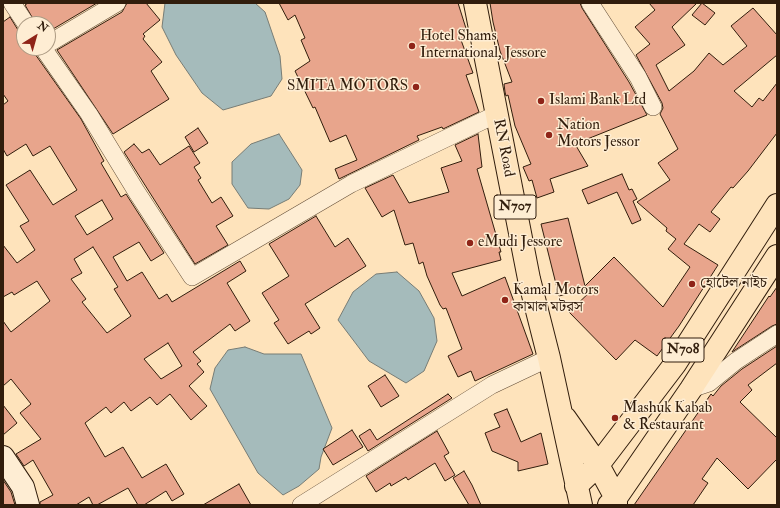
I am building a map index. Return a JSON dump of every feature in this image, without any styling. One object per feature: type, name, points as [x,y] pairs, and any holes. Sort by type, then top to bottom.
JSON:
[{"type":"highway","name":"RN Road","points":[[475,3],[529,279],[560,410],[578,496]]},
{"type":"highway","name":"N708","points":[[578,496],[598,465],[675,364],[777,205]]},
{"type":"highway","name":"N708","points":[[614,503],[691,389],[777,256]]},
{"type":"highway","name":"RN Road","points":[[560,410],[598,465]]},
{"type":"highway","name":"N707","points":[[598,465],[614,503]]},
{"type":"street","points":[[12,3],[21,16]]},
{"type":"street","points":[[56,39],[117,3]]},
{"type":"street","points":[[590,3],[638,77],[653,108]]},
{"type":"street","points":[[49,56],[89,114],[136,191],[192,277],[242,246],[351,184],[496,114]]},
{"type":"street","points":[[691,389],[709,383],[736,361],[777,334]]},
{"type":"street","points":[[300,505],[492,385],[548,358]]},
{"type":"street","points":[[3,458],[23,487],[28,505]]},
{"type":"shaded area","points":[[165,3],[255,3],[265,12],[280,56],[282,79],[271,96],[223,110],[202,93],[176,55],[162,27]]},
{"type":"shaded area","points":[[279,134],[302,170],[300,185],[289,199],[269,209],[248,208],[232,184],[232,162],[251,144]]},
{"type":"shaded area","points":[[397,272],[419,291],[434,318],[437,341],[424,371],[406,383],[369,361],[338,320],[353,292],[376,274]]},
{"type":"shaded area","points":[[245,347],[264,354],[301,354],[332,428],[321,457],[319,469],[299,486],[283,495],[258,473],[210,389],[215,368],[228,350]]},
{"type":"building","points":[[28,3],[97,3],[56,27],[56,16],[31,16],[25,5]]},
{"type":"building","points":[[127,3],[146,3],[160,20],[143,34],[145,36],[143,39],[162,62],[151,71],[169,99],[113,134],[57,50],[122,12]]},
{"type":"building","points":[[279,3],[458,3],[469,38],[461,40],[473,73],[466,75],[479,112],[443,129],[442,127],[417,136],[419,140],[339,179],[335,169],[357,160],[346,135],[330,142],[315,107],[313,108],[295,71],[310,61],[301,40],[305,38],[295,15],[288,20]]},
{"type":"building","points":[[490,3],[580,3],[629,82],[647,115],[575,144],[588,166],[550,179],[554,192],[537,198],[532,180],[529,181],[523,167],[531,164],[515,126],[508,95],[506,96],[504,84],[512,82],[500,51]]},
{"type":"building","points":[[649,3],[697,3],[672,27],[685,45],[656,65],[669,91],[694,71],[709,53],[723,65],[747,46],[731,26],[753,8],[777,35],[777,55],[734,91],[752,107],[759,98],[763,101],[777,83],[777,133],[748,171],[733,188],[731,187],[711,212],[720,219],[710,232],[699,224],[684,244],[718,265],[679,326],[657,356],[635,340],[616,360],[569,312],[595,287],[559,296],[541,224],[568,218],[585,286],[614,257],[663,307],[690,267],[668,249],[676,239],[666,231],[667,228],[637,202],[670,180],[658,163],[678,149],[660,114],[663,108],[662,103],[636,55],[650,44],[635,27],[655,10]]},
{"type":"building","points":[[702,3],[715,13],[705,25],[692,15]]},
{"type":"building","points":[[10,17],[16,27],[16,56],[36,56],[81,119],[104,161],[101,163],[121,197],[126,194],[164,253],[151,261],[139,242],[113,257],[127,281],[142,272],[159,299],[167,294],[172,302],[240,261],[246,271],[227,283],[250,321],[235,331],[230,324],[193,352],[201,361],[197,364],[204,372],[189,386],[207,406],[191,420],[170,394],[157,405],[150,397],[131,411],[124,402],[111,413],[106,407],[85,423],[105,457],[123,447],[142,478],[166,464],[184,494],[172,501],[166,491],[144,505],[138,505],[128,488],[97,505],[93,505],[89,497],[76,505],[40,505],[40,502],[53,495],[33,460],[24,466],[16,454],[41,439],[20,413],[31,404],[11,379],[3,386],[3,321],[11,332],[50,301],[37,281],[14,295],[12,292],[3,297],[3,245],[17,263],[35,250],[20,226],[29,221],[6,185],[30,170],[53,205],[77,190],[50,146],[33,156],[26,144],[7,156],[3,149],[3,105],[8,101],[3,94],[3,22]],"holes":[[[102,200],[113,219],[87,235],[75,216]],[[93,247],[118,287],[114,289],[131,316],[107,333],[82,302],[86,299],[71,279],[82,273],[74,259]],[[168,343],[182,366],[161,379],[144,359]]]},
{"type":"building","points":[[198,128],[208,143],[194,152],[185,137]]},
{"type":"building","points":[[478,134],[482,167],[477,169],[501,252],[499,252],[501,260],[452,273],[462,296],[505,277],[533,354],[475,381],[471,371],[458,377],[448,356],[462,349],[446,308],[443,309],[440,305],[427,276],[423,262],[419,264],[413,243],[405,245],[394,210],[382,217],[365,188],[393,175],[409,203],[449,192],[441,168],[462,161],[455,145]]},
{"type":"building","points":[[134,144],[142,153],[149,149],[160,165],[189,146],[200,163],[194,167],[201,178],[198,180],[212,203],[221,197],[233,216],[216,226],[228,245],[195,264],[124,152]]},
{"type":"building","points":[[622,174],[629,190],[632,189],[637,199],[633,201],[641,220],[632,224],[617,192],[588,204],[582,190]]},
{"type":"building","points":[[316,216],[335,247],[348,238],[366,266],[305,304],[320,328],[311,334],[309,331],[288,344],[274,323],[279,320],[262,293],[289,276],[269,244]]},
{"type":"building","points":[[777,287],[777,324],[732,352],[769,296],[770,297]]},
{"type":"building","points":[[777,346],[777,363],[748,385],[752,390],[740,402],[777,438],[777,459],[748,489],[717,458],[702,479],[708,483],[693,505],[634,505],[711,394],[713,396],[721,386],[742,369]]},
{"type":"building","points":[[385,375],[399,396],[381,407],[368,386]]},
{"type":"building","points":[[448,394],[452,398],[368,451],[359,436],[370,429],[377,440]]},
{"type":"building","points":[[3,405],[17,423],[3,435]]},
{"type":"building","points":[[507,409],[521,442],[541,433],[548,464],[518,471],[518,462],[492,451],[485,433],[500,427],[494,414]]},
{"type":"building","points":[[352,430],[363,447],[333,465],[323,449]]},
{"type":"building","points":[[437,431],[449,453],[444,456],[455,475],[445,481],[435,463],[408,480],[406,477],[391,486],[390,483],[376,492],[366,476]]},
{"type":"building","points":[[464,471],[481,505],[469,505],[453,478]]},
{"type":"building","points":[[3,480],[11,492],[15,505],[3,505]]},
{"type":"building","points":[[239,484],[251,505],[203,505]]},
{"type":"place","name":"Hotel Shams International, Jessore","points":[[412,46]]},
{"type":"place","name":"SMITA MOTORS","points":[[416,87]]},
{"type":"place","name":"Islami Bank Ltd","points":[[541,101]]},
{"type":"place","name":"Nation Motors Jessor","points":[[549,135]]},
{"type":"place","name":"eMudi Jessore","points":[[470,243]]},
{"type":"place","name":"হোটেল নাইচ","points":[[692,284]]},
{"type":"place","name":"Kamal Motors কামাল মটরস","points":[[505,300]]},
{"type":"place","name":"Mashuk Kabab & Restaurant","points":[[615,418]]}]
